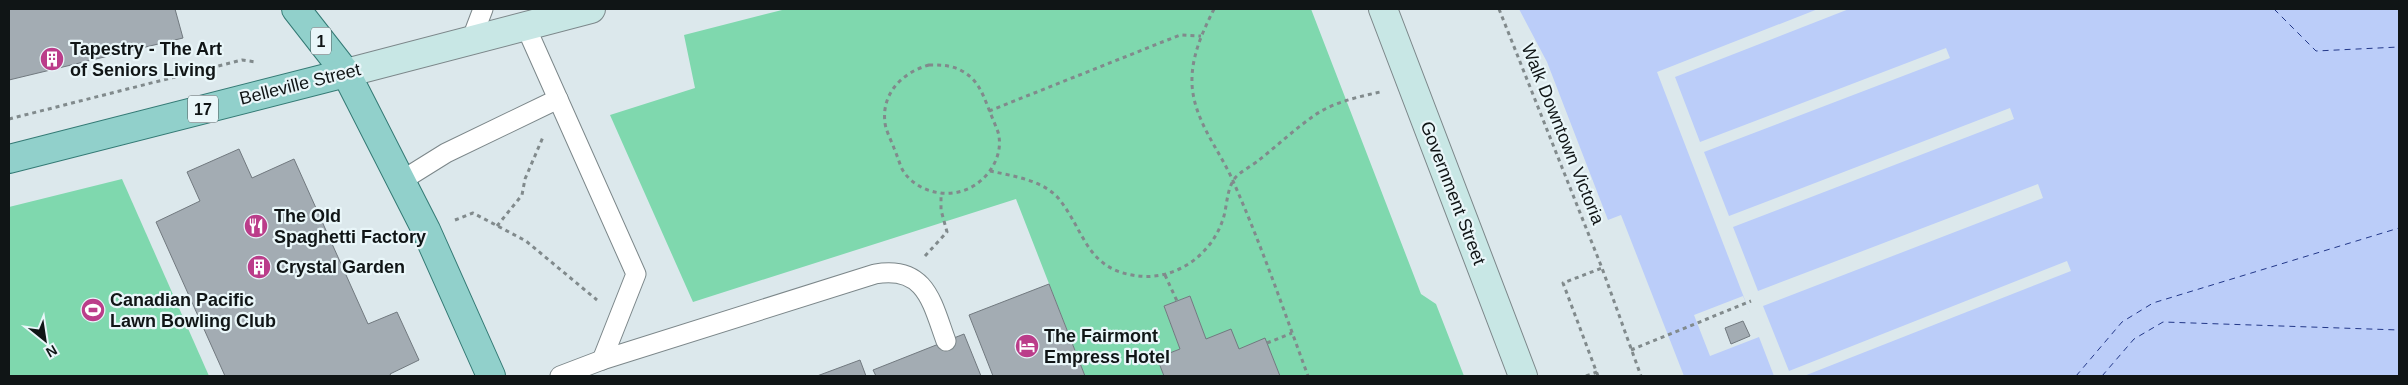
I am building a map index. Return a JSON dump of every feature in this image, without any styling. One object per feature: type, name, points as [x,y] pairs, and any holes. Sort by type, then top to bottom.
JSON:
[{"type":"main road","name":"1","points":[[296,9],[346,73],[426,230],[491,376]]},
{"type":"main road","name":"Belleville Street","points":[[9,159],[346,73],[472,38],[591,9]]},
{"type":"main road","name":"Government Street","points":[[1383,9],[1523,376]]},
{"type":"lane","points":[[472,38],[483,9]]},
{"type":"lane","points":[[525,25],[636,274],[602,360]]},
{"type":"lane","points":[[401,181],[446,153],[558,99]]},
{"type":"lane","points":[[560,376],[602,360],[875,274],[892,271],[908,275],[922,285],[930,299],[946,341]]},
{"type":"path","points":[[1214,9],[1201,36],[1193,67],[1194,100],[1202,123],[1233,181],[1308,376]]},
{"type":"path","name":"Walk Downtown Victoria","points":[[1499,9],[1602,268],[1641,376]]},
{"type":"path","points":[[990,111],[1180,35],[1201,36]]},
{"type":"path","points":[[929,65],[952,67],[968,75],[980,88],[998,133],[998,153],[990,171],[972,187],[961,192],[941,193],[924,189],[912,181],[903,170],[885,124],[884,113],[892,90],[907,73],[929,65]]},
{"type":"path","points":[[990,171],[1026,179],[1059,199],[1090,251],[1102,262],[1116,270],[1132,275],[1149,277],[1165,275],[1184,267],[1201,256],[1214,240],[1222,222],[1233,181],[1316,114],[1347,100],[1412,83]]},
{"type":"path","points":[[497,226],[522,195],[525,179]]},
{"type":"path","points":[[908,275],[947,232],[941,210],[941,193]]},
{"type":"path","points":[[473,213],[526,241],[619,318]]},
{"type":"path","points":[[1586,376],[1598,374],[1563,283],[1602,268]]},
{"type":"path","points":[[1165,275],[1177,301]]},
{"type":"path","points":[[1632,350],[1751,301]]},
{"type":"path","points":[[1267,343],[1292,333]]},
{"type":"green space","points":[[786,9],[1311,9],[1421,294],[1436,304],[1464,376],[1280,376],[1265,339],[1239,349],[1206,339],[1190,296],[1164,306],[1180,349],[1157,358],[1164,376],[1085,376],[1016,199],[693,302],[610,115],[695,88],[684,35]]},
{"type":"green space","name":"Canadian Pacific Lawn Bowling Club","points":[[122,179],[209,376],[9,376],[9,207]]},
{"type":"water","points":[[1519,9],[2399,9],[2399,376],[1684,376],[1621,215],[1608,220],[1547,62]]},
{"type":"pier","points":[[1818,9],[1849,9],[1675,77],[1700,142],[1946,48],[1950,58],[1704,152],[1729,216],[2010,108],[2014,119],[1733,227],[1758,291],[2038,184],[2043,198],[1763,306],[1789,371],[2067,261],[2071,271],[1804,376],[1774,376],[1759,337],[1710,356],[1694,315],[1743,296],[1750,313],[1657,72]]},
{"type":"building","name":"Tapestry - The Art of Seniors Living","points":[[9,9],[175,9],[183,38],[9,80]]},
{"type":"building","name":"Crystal Garden","points":[[239,149],[252,178],[294,159],[368,324],[397,312],[419,360],[390,374],[391,376],[225,376],[156,222],[200,201],[187,172]]},
{"type":"building","name":"The Fairmont Empress Hotel","points":[[1049,284],[1085,376],[993,376],[969,315]]},
{"type":"building","name":"The Fairmont Empress Hotel","points":[[1190,296],[1206,339],[1231,329],[1239,349],[1265,338],[1280,376],[1164,376],[1157,358],[1180,349],[1164,306]]},
{"type":"building","points":[[1743,321],[1750,336],[1731,344],[1725,328]]},
{"type":"building","points":[[964,334],[981,376],[876,376],[873,370]]},
{"type":"building","points":[[860,360],[866,376],[817,376]]},
{"type":"ferry route","points":[[2274,9],[2316,51],[2399,47]]},
{"type":"ferry route","points":[[2076,376],[2122,322],[2153,303],[2399,228]]},
{"type":"ferry route","points":[[2102,376],[2134,339],[2163,322],[2399,330]]},
{"type":"place","name":"Tapestry - The Art of Seniors Living","points":[[52,59]]},
{"type":"place","name":"The Old Spaghetti Factory","points":[[256,226]]},
{"type":"place","name":"Crystal Garden","points":[[259,267]]},
{"type":"place","name":"Canadian Pacific Lawn Bowling Club","points":[[93,310]]},
{"type":"place","name":"The Fairmont Empress Hotel","points":[[1027,346]]}]
